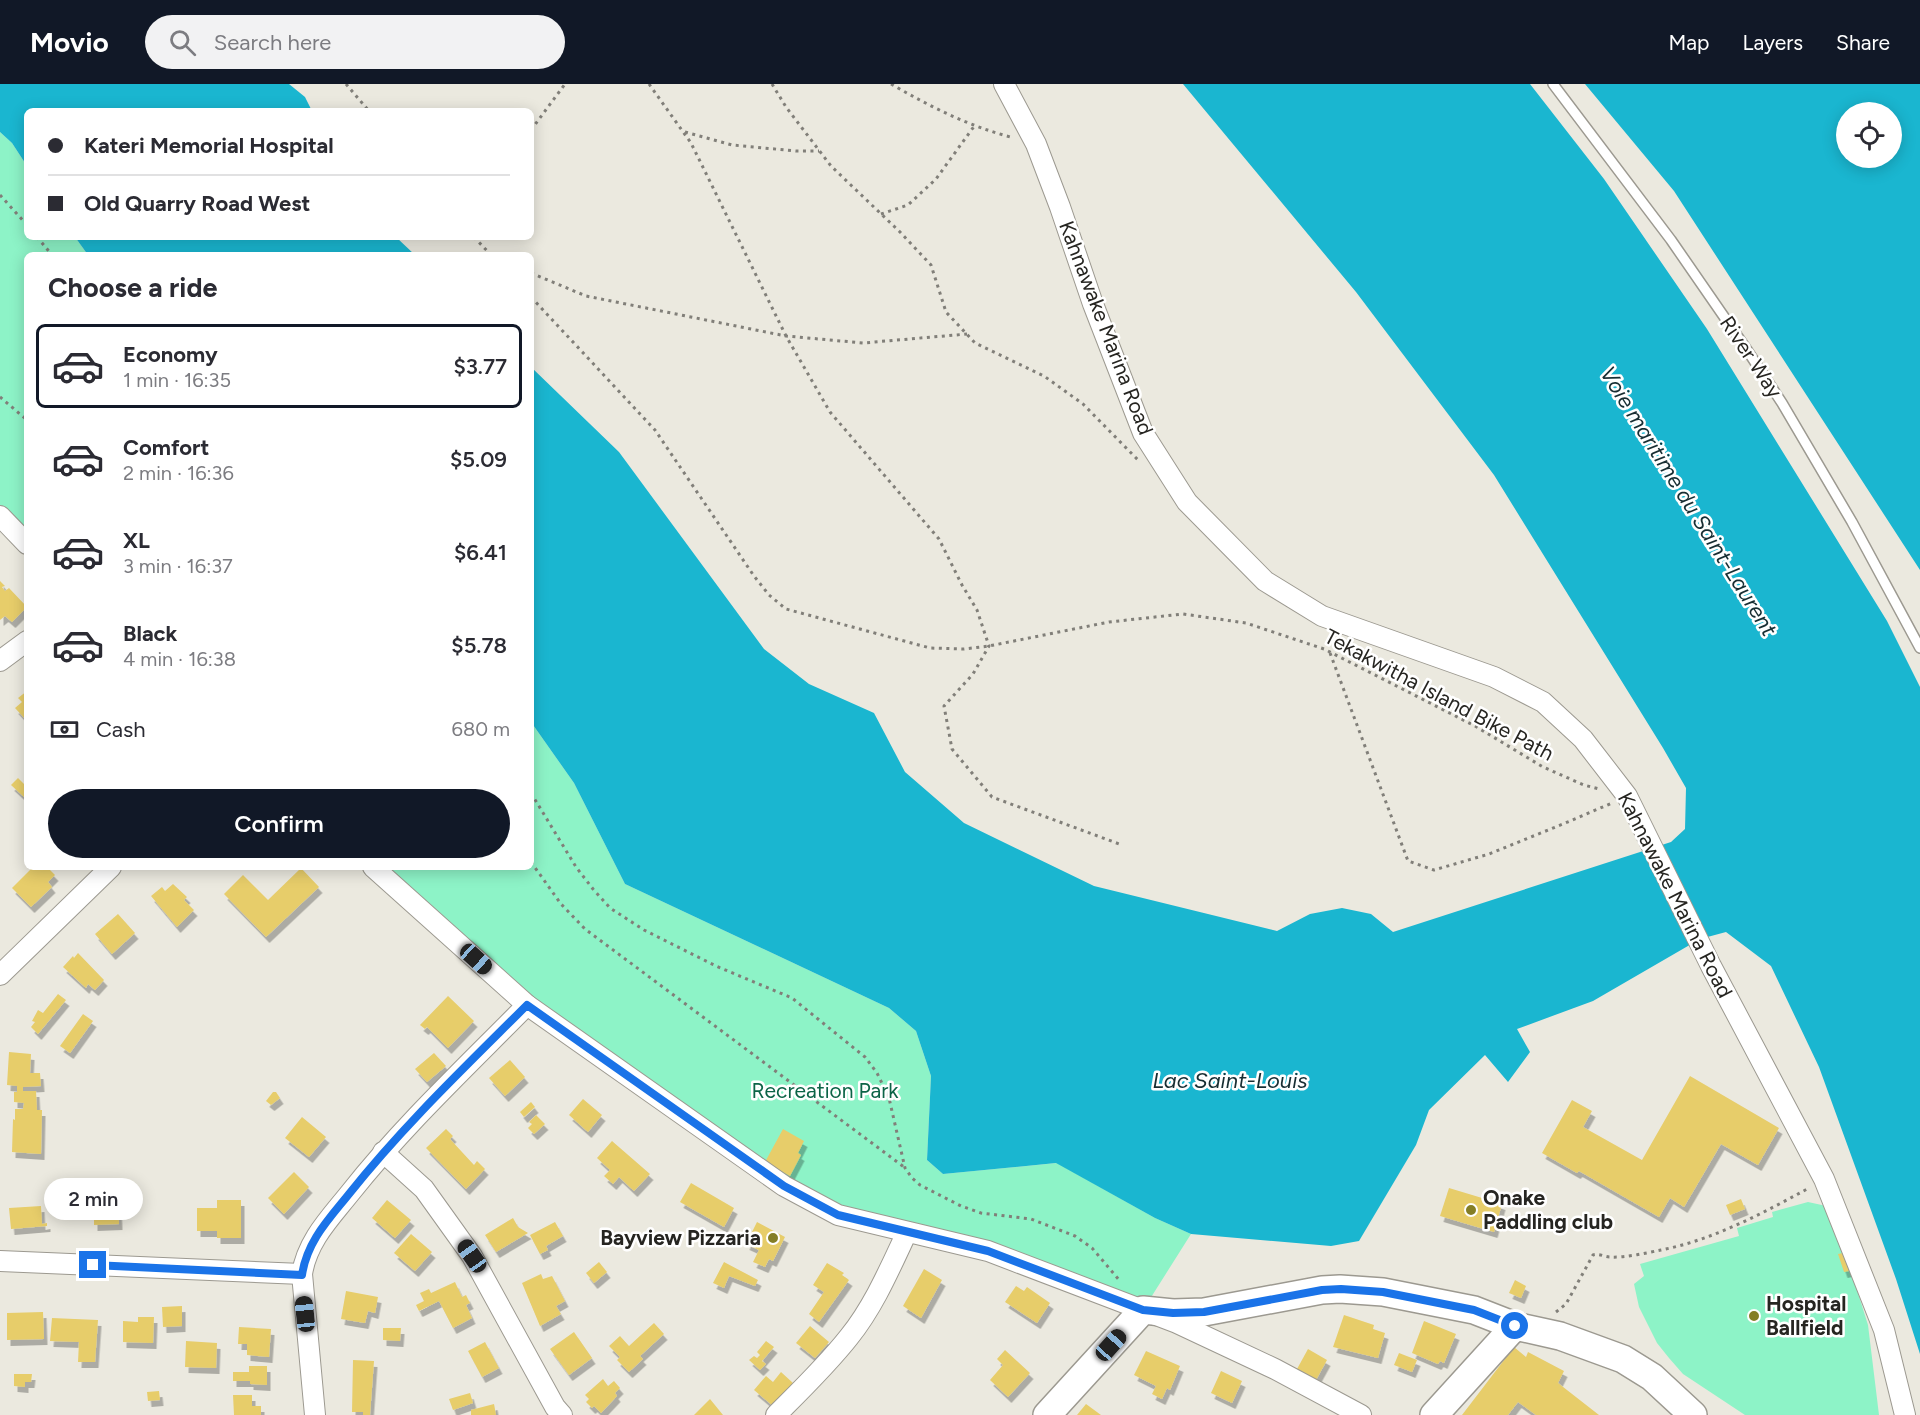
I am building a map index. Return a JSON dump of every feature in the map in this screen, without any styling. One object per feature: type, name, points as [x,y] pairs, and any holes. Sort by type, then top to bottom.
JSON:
[{"type":"street","name":"Kahnawake Marina Road","points":[[1004,84],[1036,144],[1093,304],[1143,433],[1187,502],[1265,581],[1323,616],[1494,677],[1543,702],[1583,739],[1627,796],[1711,966],[1824,1179],[1884,1330],[1905,1415]]},
{"type":"street","points":[[0,516],[24,541]]},
{"type":"street","points":[[0,661],[24,644]]},
{"type":"street","points":[[0,975],[108,870]]},
{"type":"street","points":[[376,870],[527,1005],[784,1186],[838,1215],[988,1251],[1177,1323],[1275,1369],[1361,1415]]},
{"type":"street","points":[[315,1415],[302,1275],[304,1258],[315,1236],[383,1152],[527,1005]]},
{"type":"street","points":[[383,1152],[424,1189],[472,1256],[555,1407],[562,1415]]},
{"type":"street","points":[[776,1415],[824,1367],[850,1335],[880,1288],[907,1232]]},
{"type":"street","points":[[0,1261],[302,1275]]},
{"type":"street","points":[[1143,1310],[1173,1313],[1204,1312],[1322,1290],[1383,1292],[1474,1310],[1515,1326],[1560,1336],[1623,1359],[1652,1377],[1694,1415]]},
{"type":"street","points":[[1047,1415],[1143,1310]]},
{"type":"street","points":[[1434,1415],[1515,1326]]},
{"type":"lane","name":"River Way","points":[[1553,84],[1671,240],[1759,367],[1852,522],[1920,648]]},
{"type":"path","points":[[346,84],[366,108]]},
{"type":"path","points":[[534,126],[565,84]]},
{"type":"path","points":[[649,84],[691,143],[786,336],[830,412],[939,539],[977,610],[989,646],[973,674],[944,706],[952,749],[992,797],[1122,845]]},
{"type":"path","points":[[772,84],[786,107],[831,166],[931,265],[946,312],[975,343],[1044,376],[1083,404],[1140,461]]},
{"type":"path","points":[[891,84],[937,110],[995,133],[1036,144]]},
{"type":"path","points":[[880,214],[908,205],[936,179],[975,125]]},
{"type":"path","points":[[683,131],[732,145],[819,151]]},
{"type":"path","points":[[0,195],[24,222]]},
{"type":"path","points":[[40,240],[50,252]]},
{"type":"path","points":[[477,240],[488,252]]},
{"type":"path","points":[[534,274],[586,296],[786,336],[863,344],[967,334]]},
{"type":"path","name":"Tekakwitha Island Bike Path","points":[[534,300],[655,430],[754,576],[769,595],[786,609],[930,648],[964,649],[989,646],[1109,622],[1183,614],[1246,623],[1329,651],[1475,726],[1543,767],[1584,785],[1627,796]]},
{"type":"path","points":[[0,397],[24,417]]},
{"type":"path","points":[[1329,651],[1408,861],[1434,870],[1500,849],[1563,825],[1627,796]]},
{"type":"path","points":[[534,799],[576,867],[610,908],[644,930],[716,966],[792,998],[865,1057],[877,1073],[889,1098],[905,1168]]},
{"type":"path","points":[[534,866],[561,904],[585,929],[905,1168],[920,1185],[961,1206],[981,1213],[1031,1219],[1075,1236],[1092,1248],[1127,1288]]},
{"type":"path","points":[[1548,1319],[1566,1304],[1593,1255],[1610,1257],[1662,1250],[1701,1240],[1774,1207],[1824,1179]]},
{"type":"green space","points":[[0,132],[12,143],[24,161],[24,240],[77,240],[86,252],[24,252],[24,541],[0,516]]},
{"type":"green space","name":"Recreation Park","points":[[534,726],[574,783],[625,884],[889,1008],[916,1031],[931,1076],[927,1160],[943,1174],[1057,1163],[1155,1218],[1191,1234],[1143,1310],[988,1251],[838,1215],[527,1005],[376,870],[534,870]]},
{"type":"green space","name":"Hospital Ballfield","points":[[1808,1202],[1831,1207],[1868,1325],[1879,1415],[1745,1415],[1683,1374],[1657,1343],[1639,1307],[1634,1284],[1644,1276],[1640,1264],[1739,1236],[1737,1228],[1773,1217],[1772,1212]]},
{"type":"water","points":[[0,84],[289,84],[305,97],[310,108],[24,108],[24,161],[12,143],[0,132]]},
{"type":"water","points":[[1183,84],[1530,84],[1604,179],[1707,329],[1887,621],[1920,687],[1920,1354],[1896,1279],[1819,1067],[1771,966],[1726,932],[1700,939],[1593,1001],[1517,1029],[1530,1052],[1508,1082],[1485,1055],[1429,1110],[1416,1145],[1359,1241],[1331,1246],[1191,1234],[1155,1218],[1056,1163],[943,1174],[927,1160],[931,1076],[916,1031],[889,1008],[625,884],[574,783],[534,726],[534,370],[619,452],[764,649],[809,684],[874,713],[905,772],[964,823],[1094,886],[1277,931],[1310,914],[1342,908],[1371,914],[1393,932],[1671,842],[1685,829],[1686,788],[1494,475],[1356,292]]},
{"type":"water","points":[[1585,84],[1920,84],[1920,570],[1674,191]]},
{"type":"water","points":[[77,240],[399,240],[412,252],[86,252]]},
{"type":"building","points":[[0,581],[5,586],[2,587],[5,591],[9,588],[24,604],[24,610],[12,622],[5,616],[0,620]]},
{"type":"building","points":[[24,693],[24,718],[15,708],[22,702],[18,698]]},
{"type":"building","points":[[18,778],[24,784],[24,797],[11,785]]},
{"type":"building","points":[[30,870],[50,870],[55,875],[48,882],[52,887],[31,907],[12,888]]},
{"type":"building","points":[[299,870],[303,870],[319,887],[266,937],[224,894],[243,875],[268,900]]},
{"type":"building","points":[[173,884],[187,897],[184,900],[194,910],[177,927],[151,896],[162,887],[165,891]]},
{"type":"building","points":[[118,914],[135,933],[112,954],[95,934]]},
{"type":"building","points":[[78,953],[104,980],[95,990],[88,984],[86,988],[63,967]]},
{"type":"building","points":[[58,994],[66,1000],[38,1034],[31,1027],[35,1022],[32,1021],[38,1010],[43,1013]]},
{"type":"building","points":[[448,996],[474,1021],[448,1048],[427,1027],[425,1029],[420,1025]]},
{"type":"building","points":[[83,1014],[93,1021],[70,1053],[60,1046]]},
{"type":"building","points":[[9,1052],[31,1054],[30,1073],[40,1073],[41,1086],[23,1087],[23,1091],[36,1091],[37,1110],[42,1110],[41,1154],[12,1152],[15,1109],[23,1109],[24,1103],[14,1102],[14,1092],[17,1092],[17,1086],[7,1085]]},
{"type":"building","points":[[434,1053],[446,1066],[427,1082],[415,1069]]},
{"type":"building","points":[[510,1060],[525,1077],[505,1096],[489,1078]]},
{"type":"building","points":[[1690,1076],[1779,1128],[1758,1165],[1721,1144],[1684,1207],[1670,1198],[1659,1217],[1579,1171],[1577,1173],[1542,1153],[1572,1100],[1592,1111],[1583,1127],[1642,1160]]},
{"type":"building","points":[[273,1092],[276,1092],[280,1098],[271,1105],[266,1101]]},
{"type":"building","points":[[583,1099],[602,1115],[588,1132],[569,1115]]},
{"type":"building","points":[[531,1102],[535,1107],[524,1117],[520,1112]]},
{"type":"building","points":[[536,1115],[545,1124],[534,1134],[528,1128],[532,1124],[529,1122]]},
{"type":"building","points":[[302,1117],[326,1137],[309,1157],[285,1138]]},
{"type":"building","points":[[446,1129],[453,1136],[450,1139],[474,1165],[477,1161],[485,1169],[466,1189],[426,1148]]},
{"type":"building","points":[[783,1129],[804,1141],[798,1153],[801,1155],[790,1176],[765,1162]]},
{"type":"building","points":[[612,1141],[650,1174],[634,1191],[619,1177],[613,1184],[604,1176],[610,1170],[597,1158]]},
{"type":"building","points":[[294,1172],[309,1187],[284,1214],[268,1198]]},
{"type":"building","points":[[691,1183],[734,1208],[724,1227],[680,1202]]},
{"type":"building","name":"Onake Paddling club","points":[[1449,1188],[1502,1204],[1494,1232],[1440,1216]]},
{"type":"building","points":[[1741,1199],[1745,1209],[1730,1215],[1726,1205]]},
{"type":"building","points":[[217,1200],[241,1200],[241,1238],[217,1238],[217,1231],[197,1231],[197,1208],[217,1208]]},
{"type":"building","points":[[387,1200],[411,1220],[395,1238],[372,1218]]},
{"type":"building","points":[[118,1202],[119,1224],[94,1225],[94,1203]]},
{"type":"building","points":[[41,1206],[42,1224],[47,1223],[47,1226],[11,1229],[9,1208]]},
{"type":"building","points":[[513,1218],[518,1227],[528,1233],[496,1252],[485,1235]]},
{"type":"building","points":[[555,1222],[563,1236],[546,1246],[548,1250],[540,1254],[530,1235]]},
{"type":"building","points":[[757,1222],[785,1237],[773,1261],[769,1259],[765,1267],[753,1262],[759,1250],[746,1244]]},
{"type":"building","points":[[411,1234],[432,1252],[415,1271],[394,1253]]},
{"type":"building","points":[[1843,1253],[1849,1271],[1844,1272],[1838,1254]]},
{"type":"building","points":[[599,1262],[607,1272],[594,1283],[586,1273]]},
{"type":"building","points":[[724,1262],[758,1280],[755,1286],[729,1276],[724,1288],[713,1283]]},
{"type":"building","points":[[827,1263],[844,1273],[842,1275],[849,1280],[819,1322],[809,1314],[824,1292],[813,1285]]},
{"type":"building","points":[[924,1269],[942,1280],[921,1318],[903,1306]]},
{"type":"building","points":[[541,1274],[543,1279],[552,1276],[565,1301],[556,1306],[561,1314],[540,1326],[522,1283]]},
{"type":"building","points":[[1515,1280],[1526,1286],[1521,1298],[1509,1293]]},
{"type":"building","points":[[455,1282],[462,1297],[466,1295],[470,1303],[466,1305],[472,1318],[453,1328],[439,1301],[419,1311],[416,1305],[424,1301],[420,1293],[429,1289],[431,1293]]},
{"type":"building","points":[[1016,1286],[1024,1291],[1027,1287],[1050,1303],[1037,1323],[1005,1302]]},
{"type":"building","points":[[346,1291],[378,1297],[375,1313],[368,1311],[365,1323],[341,1319]]},
{"type":"building","points":[[182,1306],[182,1326],[163,1327],[162,1307]]},
{"type":"building","points":[[43,1312],[44,1339],[7,1340],[7,1313]]},
{"type":"building","points":[[1344,1315],[1374,1325],[1373,1329],[1385,1333],[1378,1358],[1333,1347]]},
{"type":"building","points":[[138,1317],[154,1317],[153,1343],[123,1342],[123,1321],[138,1322]]},
{"type":"building","points":[[52,1318],[98,1320],[95,1362],[78,1362],[79,1342],[50,1341]]},
{"type":"building","points":[[1424,1321],[1456,1334],[1444,1363],[1440,1361],[1438,1364],[1412,1353]]},
{"type":"building","points":[[654,1323],[664,1334],[640,1356],[643,1359],[629,1372],[617,1360],[620,1357],[609,1346],[620,1336],[629,1346]]},
{"type":"building","points":[[810,1326],[829,1342],[815,1358],[796,1343]]},
{"type":"building","points":[[239,1327],[271,1329],[269,1357],[247,1355],[247,1344],[238,1344]]},
{"type":"building","points":[[383,1328],[401,1328],[400,1341],[383,1340]]},
{"type":"building","points":[[574,1332],[592,1358],[569,1375],[550,1349]]},
{"type":"building","points":[[186,1341],[217,1343],[216,1368],[185,1367]]},
{"type":"building","points":[[766,1341],[774,1347],[762,1361],[766,1364],[760,1370],[749,1360],[760,1355],[757,1352]]},
{"type":"building","points":[[485,1342],[499,1368],[482,1377],[468,1351]]},
{"type":"building","points":[[1514,1347],[1526,1357],[1528,1352],[1564,1371],[1558,1383],[1599,1415],[1536,1415],[1518,1402],[1508,1415],[1462,1415]]},
{"type":"building","points":[[1308,1349],[1327,1360],[1316,1380],[1297,1369]]},
{"type":"building","points":[[1005,1350],[1030,1373],[1008,1397],[990,1380],[1003,1365],[997,1359]]},
{"type":"building","points":[[1146,1351],[1180,1366],[1170,1390],[1167,1388],[1162,1399],[1152,1394],[1156,1386],[1134,1375]]},
{"type":"building","points":[[1399,1353],[1417,1360],[1412,1372],[1394,1365]]},
{"type":"building","points":[[353,1360],[374,1361],[370,1415],[363,1415],[363,1412],[352,1412]]},
{"type":"building","points":[[249,1366],[267,1366],[267,1385],[250,1384],[250,1381],[233,1381],[233,1372],[249,1372]]},
{"type":"building","points":[[1221,1371],[1242,1381],[1232,1403],[1211,1393]]},
{"type":"building","points":[[781,1372],[793,1383],[773,1406],[754,1390],[766,1376],[773,1382]]},
{"type":"building","points":[[14,1374],[32,1374],[31,1382],[25,1382],[25,1387],[14,1386]]},
{"type":"building","points":[[603,1379],[608,1386],[614,1381],[620,1388],[615,1393],[617,1396],[601,1413],[586,1402],[589,1399],[585,1395]]},
{"type":"building","points":[[159,1391],[160,1400],[148,1401],[147,1392]]},
{"type":"building","points":[[470,1393],[473,1403],[453,1410],[449,1399]]},
{"type":"building","points":[[233,1395],[252,1395],[252,1406],[261,1406],[261,1415],[234,1415]]},
{"type":"building","points":[[710,1399],[723,1415],[694,1415]]},
{"type":"building","points":[[494,1404],[496,1415],[471,1415],[471,1410]]},
{"type":"building","points":[[1086,1404],[1101,1415],[1077,1415]]},
{"type":"place","name":"Onake Paddling club","points":[[1471,1210]]},
{"type":"place","name":"Bayview Pizzaria","points":[[773,1238]]},
{"type":"place","name":"Hospital Ballfield","points":[[1754,1316]]},
{"type":"route","points":[[93,1265],[302,1275],[304,1258],[315,1236],[383,1152],[527,1005],[784,1186],[838,1215],[988,1251],[1143,1310],[1173,1313],[1204,1312],[1322,1290],[1341,1289],[1383,1292],[1474,1310],[1515,1326]]},
{"type":"water label","name":"Voie maritime du Saint-Laurent","points":[[1689,501]]},
{"type":"water label","name":"Lac Saint-Louis","points":[[1230,1080]]}]
